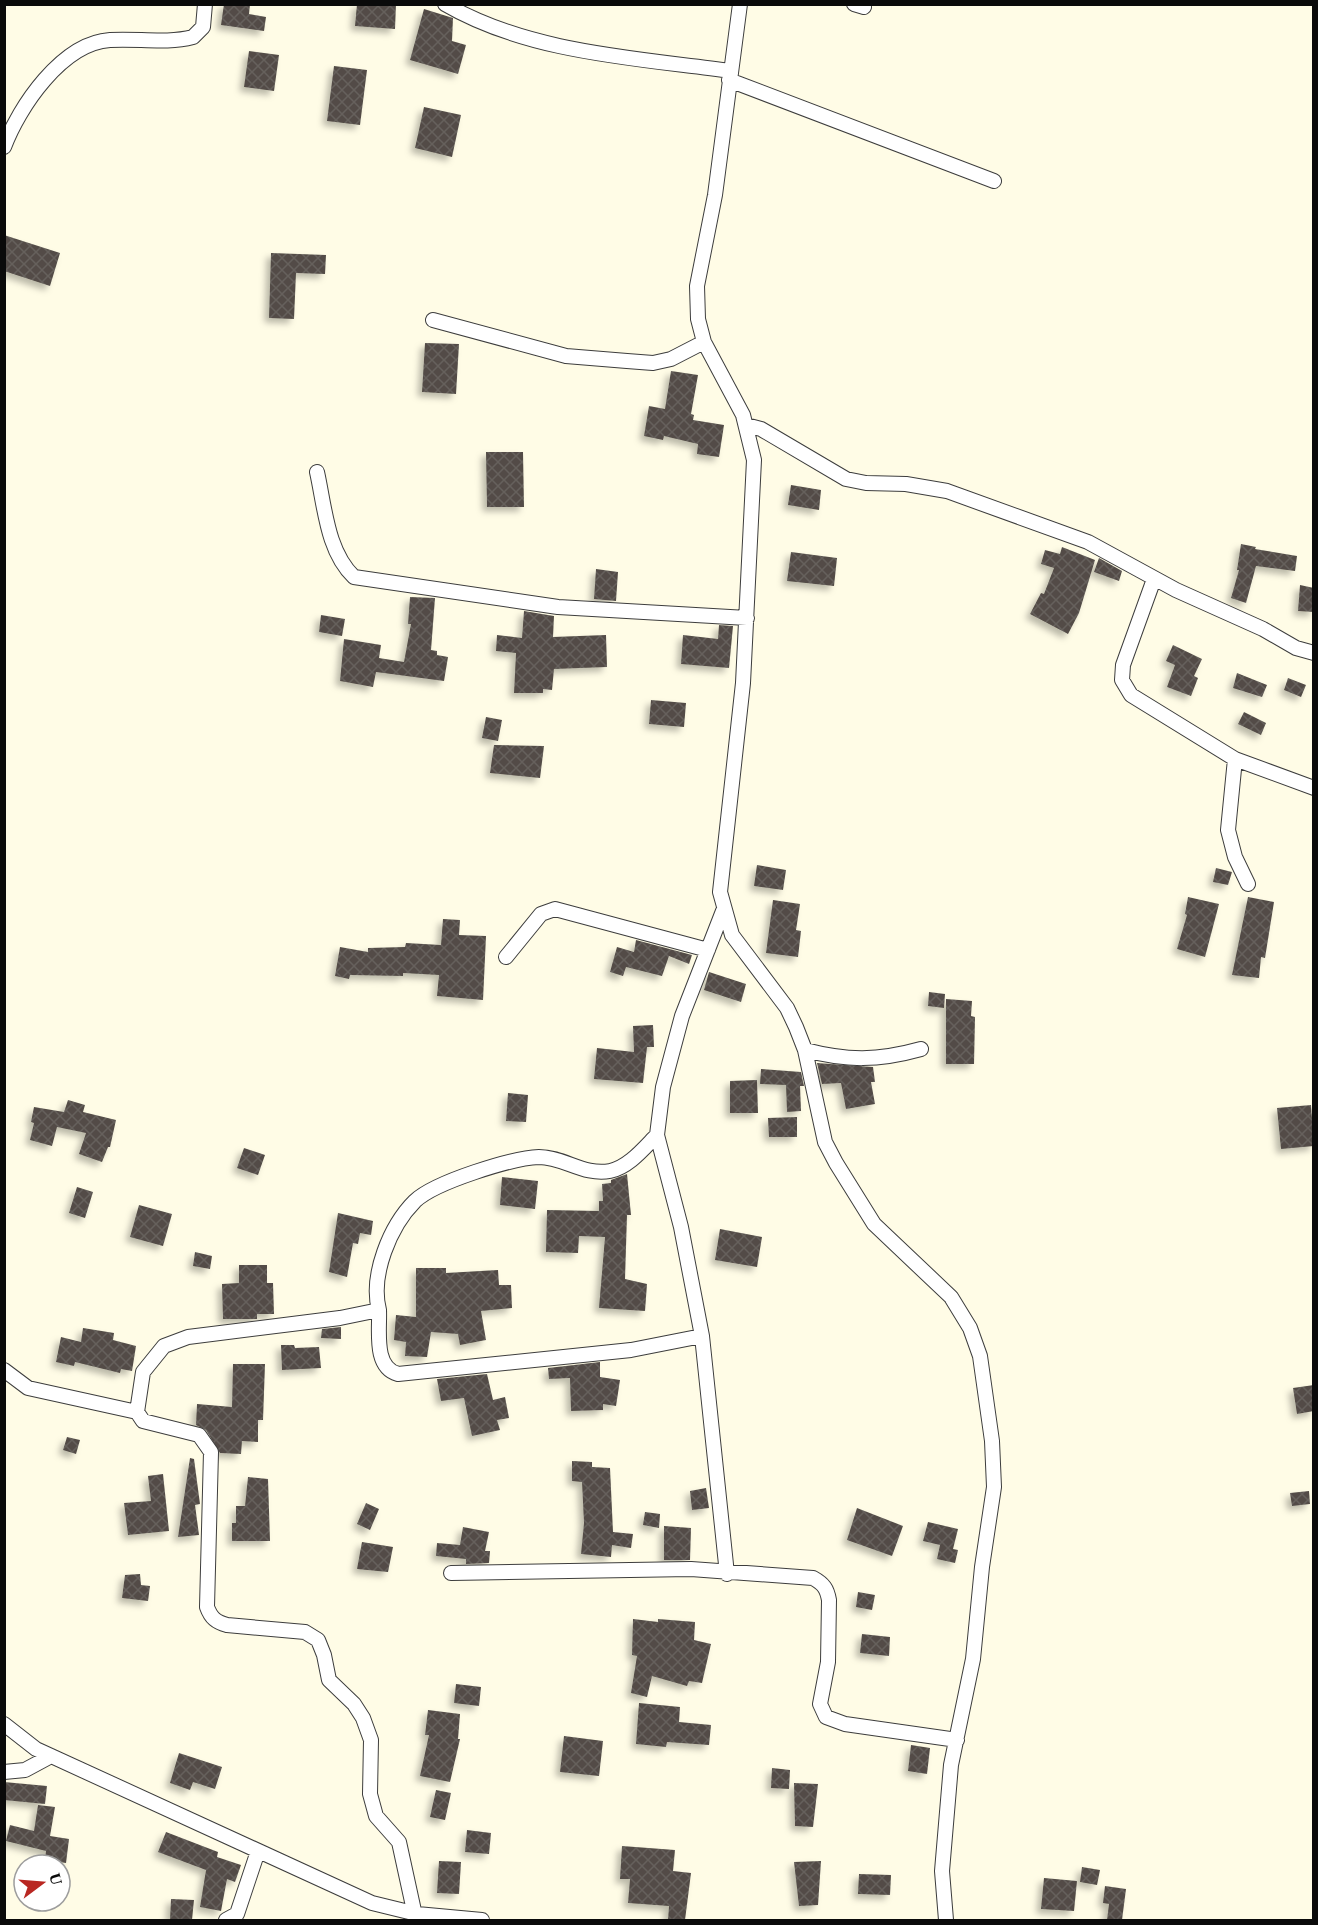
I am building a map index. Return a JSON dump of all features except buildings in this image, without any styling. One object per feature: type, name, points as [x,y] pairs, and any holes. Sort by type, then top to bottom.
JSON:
[{"type":"street","points":[[4,147],[14,121],[53,69],[95,42],[193,37],[203,27],[205,4]]},
{"type":"street","points":[[445,4],[577,50],[730,76],[994,181]]},
{"type":"street","points":[[740,4],[715,195],[697,286],[698,319],[704,342],[746,424],[754,460],[747,618],[734,772],[720,892],[723,911],[732,935],[754,968],[787,1008],[804,1050],[825,1142],[836,1163],[874,1224],[951,1297],[970,1328],[980,1356],[992,1441],[994,1487],[982,1567],[973,1659],[951,1765],[942,1871],[946,1920]]},
{"type":"street","points":[[433,320],[566,356],[627,361],[653,363],[671,359],[704,342]]},
{"type":"street","points":[[746,424],[761,429],[846,479],[866,483],[906,484],[947,491],[1088,542],[1154,579],[1263,628],[1296,648],[1314,653]]},
{"type":"street","points":[[317,472],[333,544],[341,565],[354,577],[558,608],[747,618]]},
{"type":"street","points":[[1154,579],[1123,665],[1122,680],[1131,695],[1235,759],[1314,788]]},
{"type":"street","points":[[1235,759],[1228,830],[1235,857],[1248,884]]},
{"type":"street","points":[[506,957],[542,914],[555,909],[708,950]]},
{"type":"street","points":[[723,911],[682,1016],[663,1087],[657,1136],[681,1227],[702,1336],[727,1574]]},
{"type":"street","points":[[804,1050],[831,1056],[887,1058],[921,1049]]},
{"type":"street","points":[[657,1136],[626,1164],[613,1171],[594,1173],[542,1157],[519,1159],[446,1184],[416,1200],[395,1226],[382,1264],[376,1292],[380,1349],[384,1362],[391,1372],[398,1374],[631,1350],[702,1336]]},
{"type":"street","points":[[379,1310],[340,1318],[188,1337],[164,1346],[143,1372],[137,1412],[143,1421],[198,1435],[211,1452],[207,1607],[210,1617],[227,1625],[305,1632],[312,1635],[318,1640],[324,1655],[329,1680],[354,1704],[363,1718],[371,1740],[370,1794],[376,1816],[399,1842],[416,1917]]},
{"type":"street","points":[[4,1370],[28,1388],[137,1412]]},
{"type":"street","points":[[451,1573],[691,1569],[727,1574],[813,1578],[822,1583],[829,1600],[828,1662],[820,1704],[826,1717],[845,1724],[957,1740]]},
{"type":"street","points":[[4,1724],[36,1749],[372,1903],[416,1917],[482,1920]]},
{"type":"street","points":[[4,1772],[25,1770],[51,1756]]},
{"type":"street","points":[[226,1920],[237,1914],[258,1851]]}]
